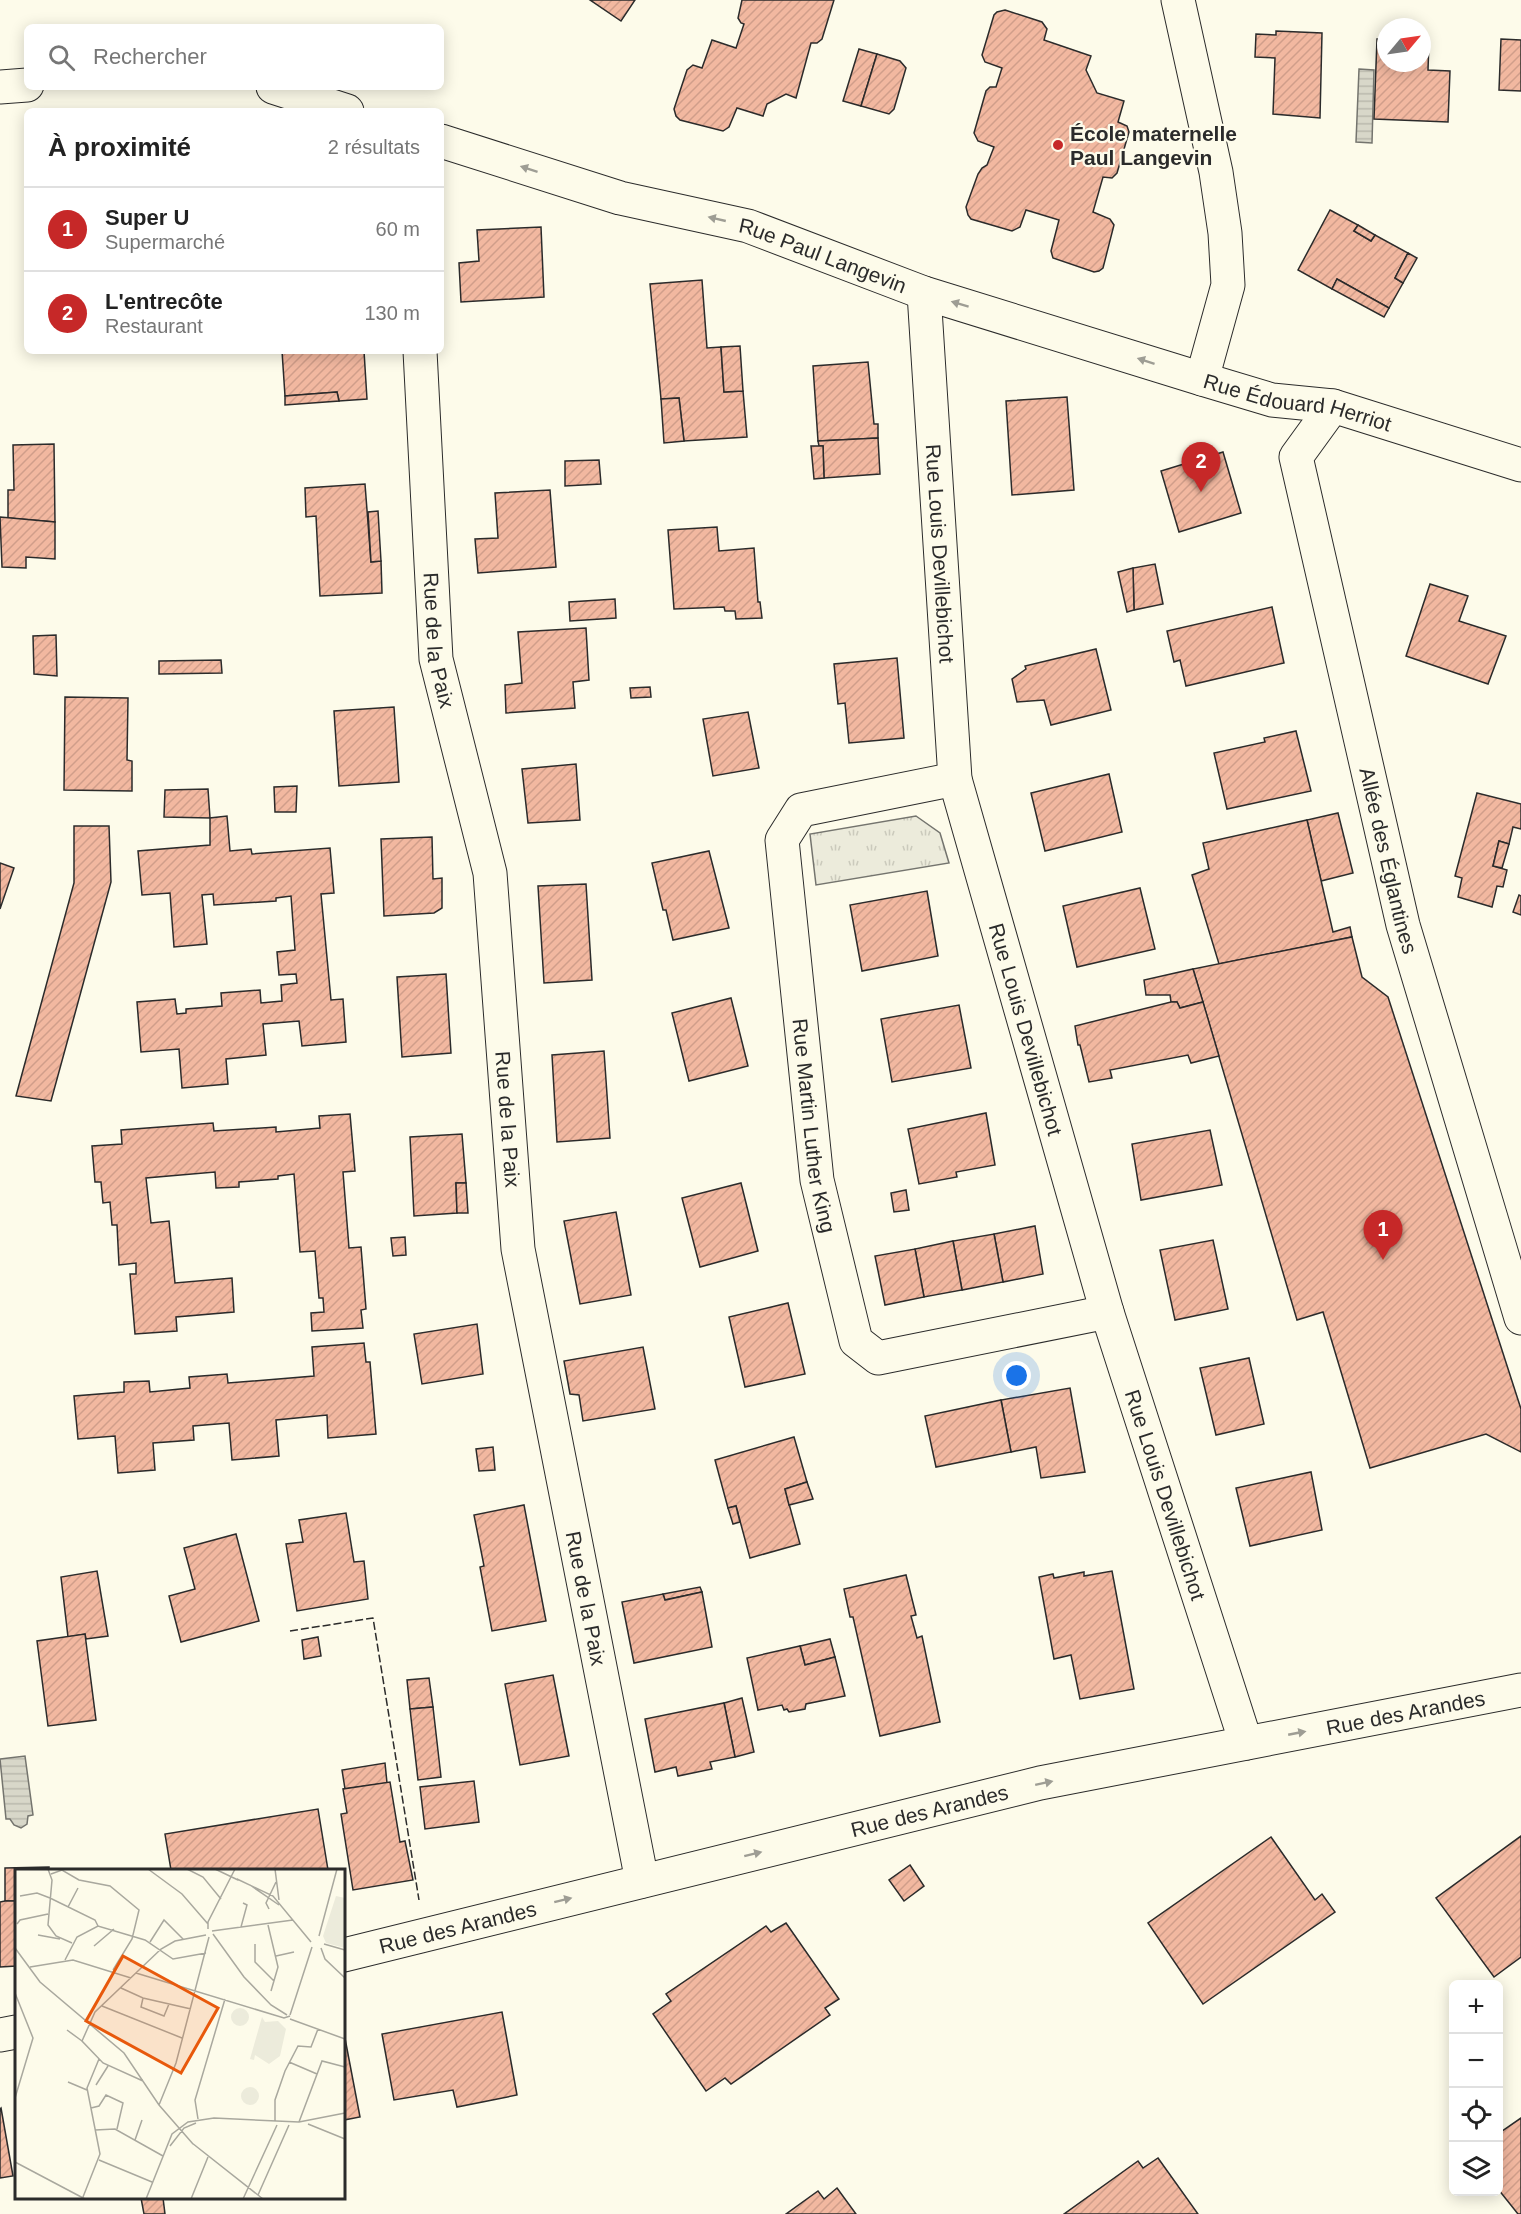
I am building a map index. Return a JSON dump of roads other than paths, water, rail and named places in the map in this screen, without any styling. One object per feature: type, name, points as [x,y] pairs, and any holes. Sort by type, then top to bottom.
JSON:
[{"type":"street","name":"Rue Édouard Herriot","points":[[1178,0],[1216,172],[1225,233],[1228,285],[1202,379],[1272,400],[1333,406],[1521,465]]},
{"type":"street","points":[[0,87],[24,85]]},
{"type":"street","points":[[282,90],[338,108]]},
{"type":"street","name":"Rue Paul Langevin","points":[[444,142],[620,198],[748,226],[924,293],[1202,379]]},
{"type":"street","name":"Rue Louis Devillebichot","points":[[924,293],[955,779],[1107,1312],[1246,1743]]},
{"type":"street","name":"Rue de la Paix","points":[[420,354],[436,659],[490,873],[518,1249],[642,1881]]},
{"type":"street","name":"Allée des Églantines","points":[[1333,406],[1296,458],[1403,925],[1521,1318]]},
{"type":"street","name":"Rue Martin Luther King","points":[[955,779],[801,810],[782,840],[817,1180],[856,1341],[878,1358],[1107,1312]]},
{"type":"street","name":"Rue des Arandes","points":[[345,1955],[1040,1784],[1521,1690]]},
{"type":"street","points":[[0,2035],[15,2032]]},
{"type":"place","name":"École maternelle Paul Langevin","points":[[1058,145]]},
{"type":"place","name":"L'entrecôte","points":[[1201,492]]},
{"type":"place","name":"Super U","points":[[1383,1260]]}]
